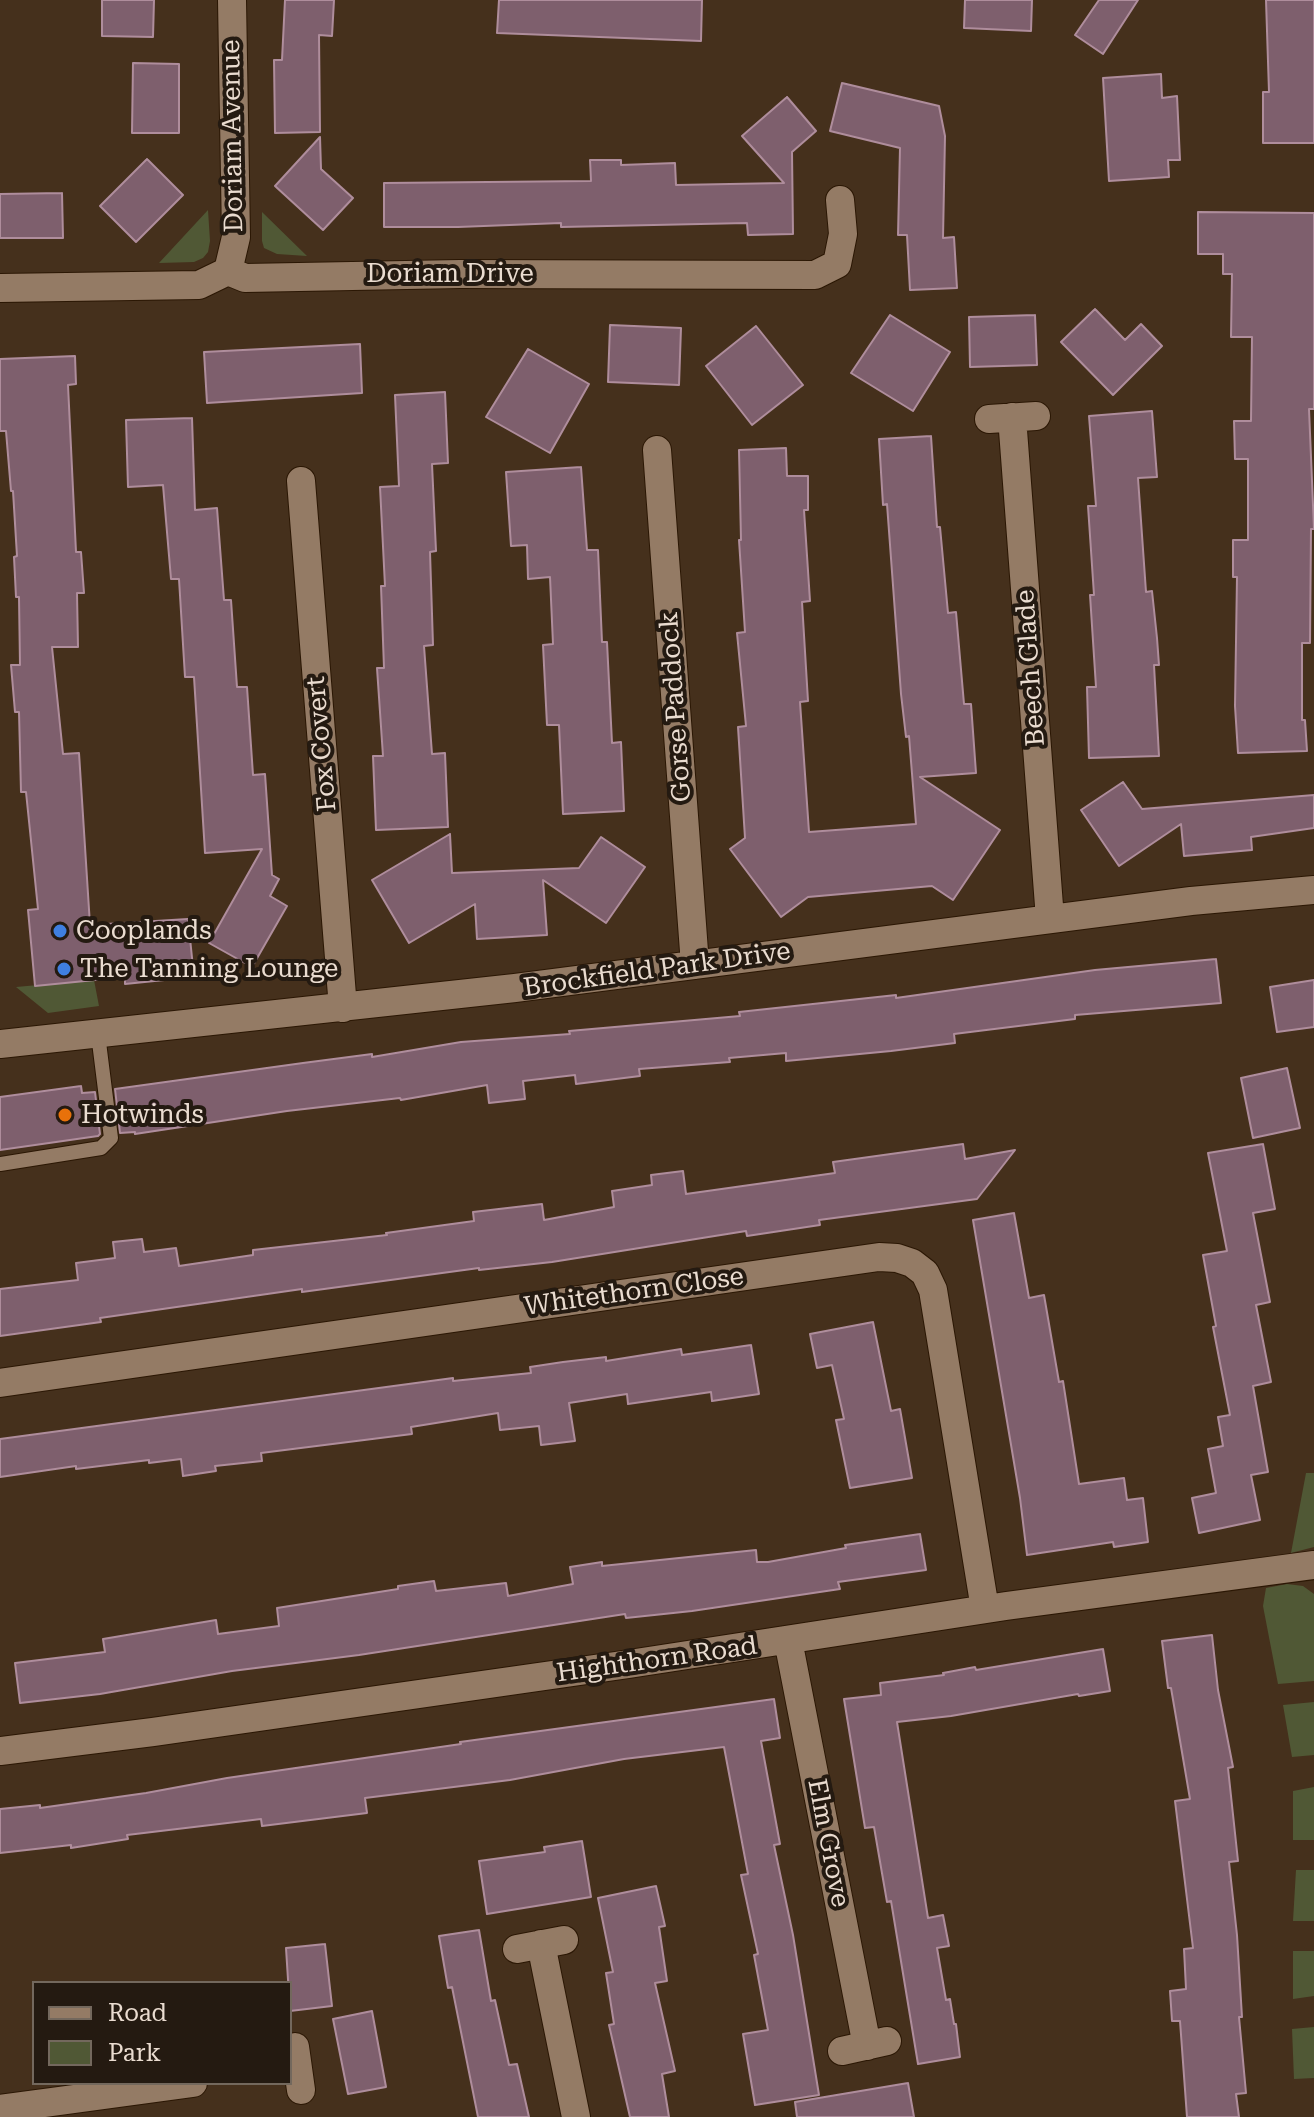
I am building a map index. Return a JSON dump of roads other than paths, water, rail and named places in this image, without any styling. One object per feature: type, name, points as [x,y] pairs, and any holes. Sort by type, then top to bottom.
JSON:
[{"type":"street","name":"Doriam Avenue","points":[[228,271],[236,237],[232,0]]},
{"type":"street","name":"Doriam Drive","points":[[228,271],[245,278],[445,274],[815,275],[837,264],[843,234],[840,200]]},
{"type":"street","points":[[0,288],[199,285],[228,271]]},
{"type":"street","name":"Beech Glade","points":[[1012,417],[1050,919]]},
{"type":"street","name":"Gorse Paddock","points":[[657,450],[695,965]]},
{"type":"street","name":"Fox Covert","points":[[301,481],[343,1008]]},
{"type":"street","name":"Brockfield Park Drive","points":[[0,1044],[343,1008],[874,944],[1248,894],[1314,890]]},
{"type":"street","name":"Whitethorn Close","points":[[0,1383],[863,1259],[897,1258],[912,1263],[925,1273],[933,1290],[985,1609]]},
{"type":"street","name":"Highthorn Road","points":[[0,1751],[153,1732],[985,1609],[1314,1565]]},
{"type":"street","name":"Elm Grove","points":[[788,1640],[865,2046]]},
{"type":"street","points":[[541,1944],[576,2117]]},
{"type":"street","points":[[0,2109],[178,2085]]},
{"type":"lane","points":[[0,1164],[101,1148],[111,1138],[98,1034]]},
{"type":"place","name":"Cooplands","points":[[60,931]]},
{"type":"place","name":"The Tanning Lounge","points":[[64,969]]},
{"type":"place","name":"Hotwinds","points":[[65,1115]]}]
